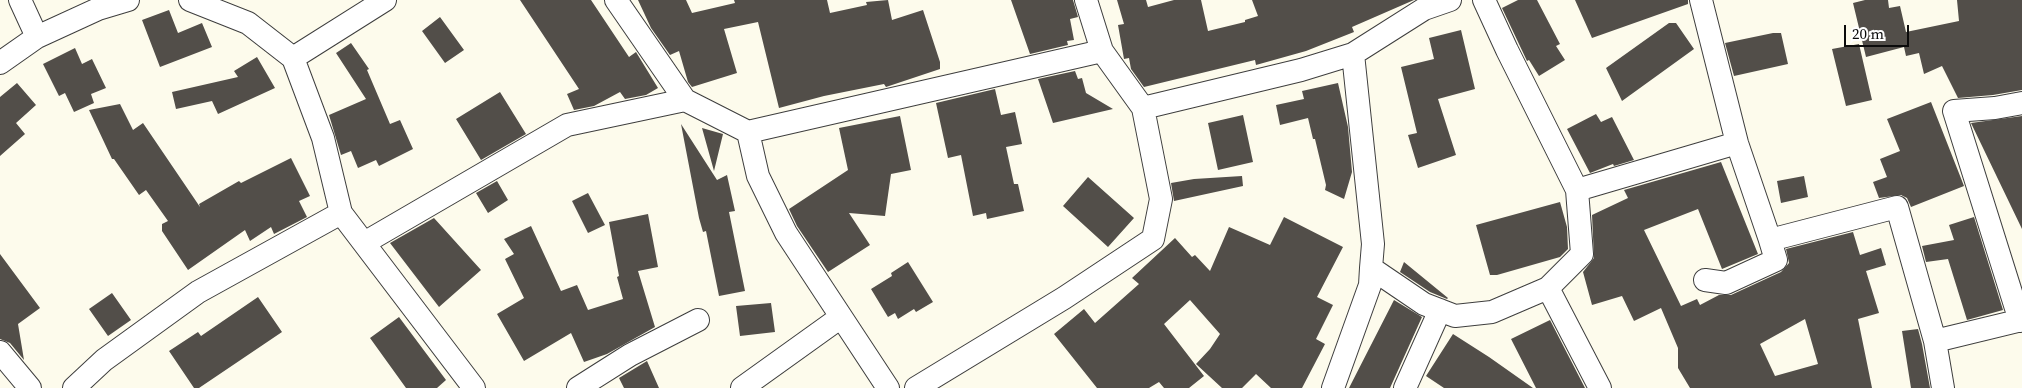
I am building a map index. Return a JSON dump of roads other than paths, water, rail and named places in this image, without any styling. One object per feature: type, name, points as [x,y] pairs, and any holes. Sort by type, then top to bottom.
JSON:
[{"type":"street","points":[[20,0],[37,37]]},
{"type":"street","points":[[0,63],[37,37],[98,9],[128,0]]},
{"type":"street","points":[[190,0],[248,23],[293,58],[324,138],[341,213],[470,387]]},
{"type":"street","points":[[293,58],[386,0]]},
{"type":"street","points":[[616,0],[686,100],[748,132],[1102,51]]},
{"type":"street","points":[[916,388],[1064,298],[1152,239],[1161,199],[1143,108],[1102,51],[1086,0]]},
{"type":"street","points":[[1143,108],[1300,70],[1353,54],[1422,4],[1450,0]]},
{"type":"street","points":[[1371,268],[1424,304],[1455,316],[1492,312],[1548,288],[1582,254],[1577,190],[1484,0]]},
{"type":"street","points":[[1701,0],[1737,143],[1776,260],[1726,283],[1706,280]]},
{"type":"street","points":[[1333,388],[1370,286],[1372,244],[1353,54]]},
{"type":"street","points":[[364,243],[567,125],[686,100]]},
{"type":"street","points":[[1936,341],[2021,321],[1954,111],[2022,103]]},
{"type":"street","points":[[748,132],[758,176],[786,234],[888,388]]},
{"type":"street","points":[[1577,190],[1737,143]]},
{"type":"street","points":[[1770,240],[1897,207],[1936,341],[1943,388]]},
{"type":"street","points":[[74,388],[104,360],[198,292],[341,213]]},
{"type":"street","points":[[1548,288],[1600,388]]},
{"type":"street","points":[[1405,388],[1440,310]]},
{"type":"street","points":[[742,388],[841,316]]},
{"type":"street","points":[[578,388],[630,355],[698,320]]},
{"type":"street","points":[[0,352],[30,388]]}]
